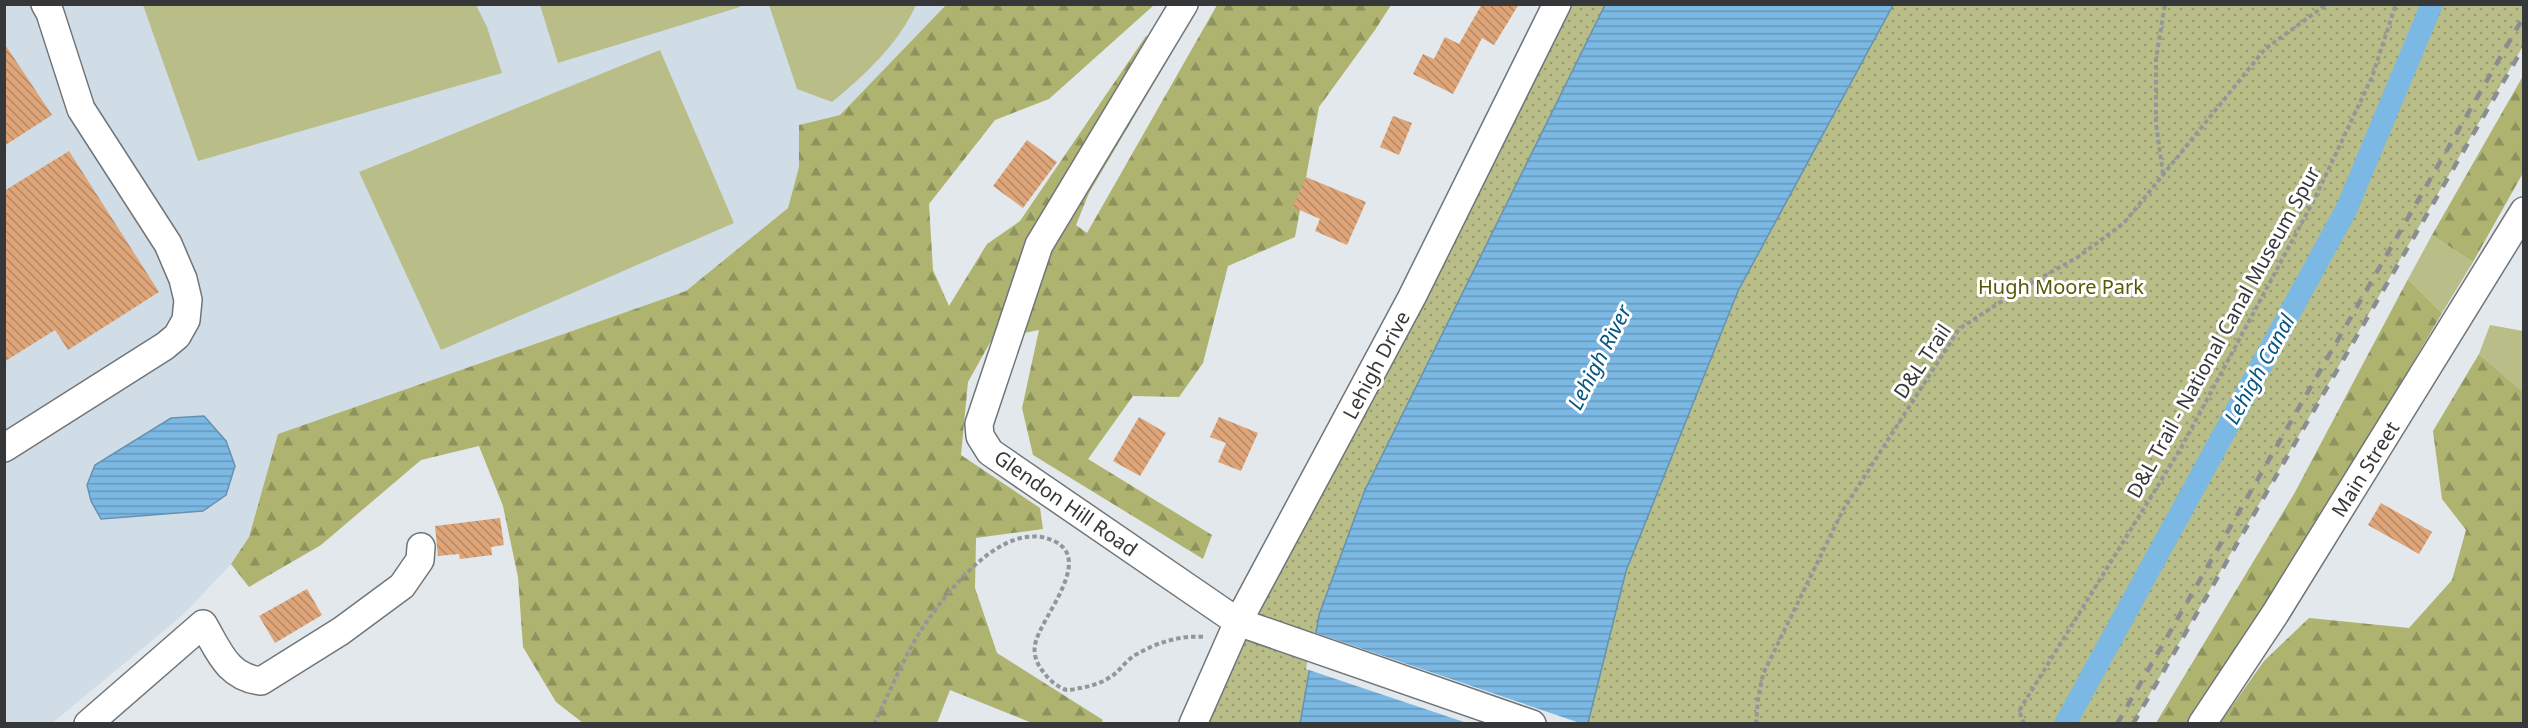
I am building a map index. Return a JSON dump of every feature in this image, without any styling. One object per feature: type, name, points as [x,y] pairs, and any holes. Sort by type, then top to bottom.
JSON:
[{"type":"street","points":[[4,448],[165,346],[177,336],[186,320],[188,300],[183,279],[168,244],[81,109],[50,13],[45,4]]},
{"type":"street","name":"Glendon Hill Road","points":[[1184,4],[1039,245],[979,424],[980,436],[990,452],[1239,622],[1532,723]]},
{"type":"street","name":"Lehigh Drive","points":[[1193,723],[1239,622],[1412,297],[1557,4]]},
{"type":"street","name":"Main Street","points":[[2202,723],[2275,614],[2523,211]]},
{"type":"street","points":[[88,723],[203,624],[236,674],[247,680],[261,681],[341,631],[402,586],[413,574],[420,560],[421,547]]},
{"type":"path","points":[[2163,174],[2156,124],[2156,59],[2165,4]]},
{"type":"path","name":"D&L Trail","points":[[1756,723],[1763,674],[1843,510],[1959,329],[2019,290],[2078,257],[2124,223],[2265,49],[2327,4]]},
{"type":"path","name":"D&L Trail - National Canal Museum Spur","points":[[2024,723],[2019,711],[2181,448],[2314,200],[2372,77],[2396,4]]},
{"type":"path","points":[[874,723],[925,624],[956,584],[978,562],[996,548],[1014,540],[1038,537],[1056,542],[1066,552],[1069,568],[1067,581],[1041,627],[1034,646],[1037,664],[1048,679],[1067,690],[1092,686],[1115,674],[1134,655],[1164,640],[1202,637]]},
{"type":"shaded area","points":[[4,5],[946,5],[840,115],[799,125],[799,167],[788,208],[686,291],[278,434],[249,537],[231,564],[184,614],[51,724],[5,723]]},
{"type":"green space","points":[[769,4],[916,5],[909,19],[880,58],[832,102],[797,89]]},
{"type":"green space","points":[[143,5],[476,5],[487,27],[502,73],[198,161]]},
{"type":"green space","points":[[540,5],[739,5],[740,7],[558,63]]},
{"type":"green space","points":[[946,5],[1154,5],[1049,99],[995,120],[929,204],[933,270],[949,306],[987,244],[1020,221],[1146,36],[1173,51],[1089,193],[1076,225],[1087,233],[1217,5],[1391,5],[1319,107],[1295,237],[1228,266],[1203,363],[1179,397],[1133,396],[1088,459],[1212,535],[1203,559],[1033,455],[1022,408],[1039,330],[992,339],[968,382],[961,455],[1040,508],[1043,529],[976,538],[975,588],[997,653],[1103,720],[1101,723],[1032,723],[950,690],[937,723],[583,723],[556,702],[523,647],[518,577],[503,506],[479,446],[421,460],[321,545],[249,587],[231,564],[249,537],[278,434],[686,291],[788,208],[799,167],[799,125],[840,115]]},
{"type":"green space","points":[[1557,5],[1605,5],[1365,490],[1319,615],[1300,723],[1193,724]]},
{"type":"green space","name":"Hugh Moore Park","points":[[1893,5],[2523,5],[2523,46],[2133,723],[1588,724],[1626,571],[1738,291]]},
{"type":"green space","points":[[660,50],[734,223],[441,350],[359,172]]},
{"type":"green space","points":[[2523,76],[2523,173],[2473,262],[2432,235]]},
{"type":"green space","points":[[2432,235],[2473,262],[2442,313],[2408,279]]},
{"type":"green space","points":[[2408,279],[2442,313],[2326,511],[2190,723],[2156,723],[2294,494]]},
{"type":"green space","points":[[2490,325],[2523,331],[2523,392],[2479,354]]},
{"type":"green space","points":[[2479,354],[2523,392],[2523,723],[2220,723],[2264,661],[2309,618],[2409,628],[2452,580],[2466,530],[2442,499],[2433,431]]},
{"type":"water","name":"Lehigh River","points":[[1605,5],[1893,5],[1738,291],[1626,571],[1588,723],[1300,724],[1319,615],[1365,490]]},
{"type":"water","points":[[204,416],[226,441],[235,466],[226,495],[203,511],[101,519],[91,501],[87,485],[95,465],[171,418]]},
{"type":"pier","points":[[1313,632],[1580,723],[1467,723],[1306,669]]},
{"type":"building","points":[[1482,4],[1519,4],[1494,45],[1482,38],[1453,94],[1413,74],[1423,54],[1434,59],[1445,37],[1459,44]]},
{"type":"building","points":[[4,43],[52,115],[4,146]]},
{"type":"building","points":[[1393,116],[1412,123],[1399,155],[1380,147]]},
{"type":"building","points":[[1027,140],[1057,162],[1023,208],[993,186]]},
{"type":"building","points":[[69,151],[159,292],[68,350],[55,330],[4,362],[4,191]]},
{"type":"building","points":[[1306,177],[1366,202],[1347,245],[1315,231],[1320,219],[1293,207]]},
{"type":"building","points":[[1139,417],[1166,433],[1140,476],[1113,461]]},
{"type":"building","points":[[1219,417],[1258,433],[1241,471],[1218,462],[1226,443],[1210,437]]},
{"type":"building","points":[[2381,503],[2432,532],[2419,554],[2368,525]]},
{"type":"building","points":[[500,518],[504,545],[491,547],[492,555],[460,559],[459,554],[438,556],[435,526]]},
{"type":"building","points":[[307,589],[322,615],[275,643],[259,616]]},
{"type":"waterway","name":"Lehigh Canal","points":[[2065,724],[2346,210],[2432,4]]},
{"type":"railway","points":[[2117,724],[2524,16]]},
{"type":"railway","points":[[2133,724],[2524,46]]}]
